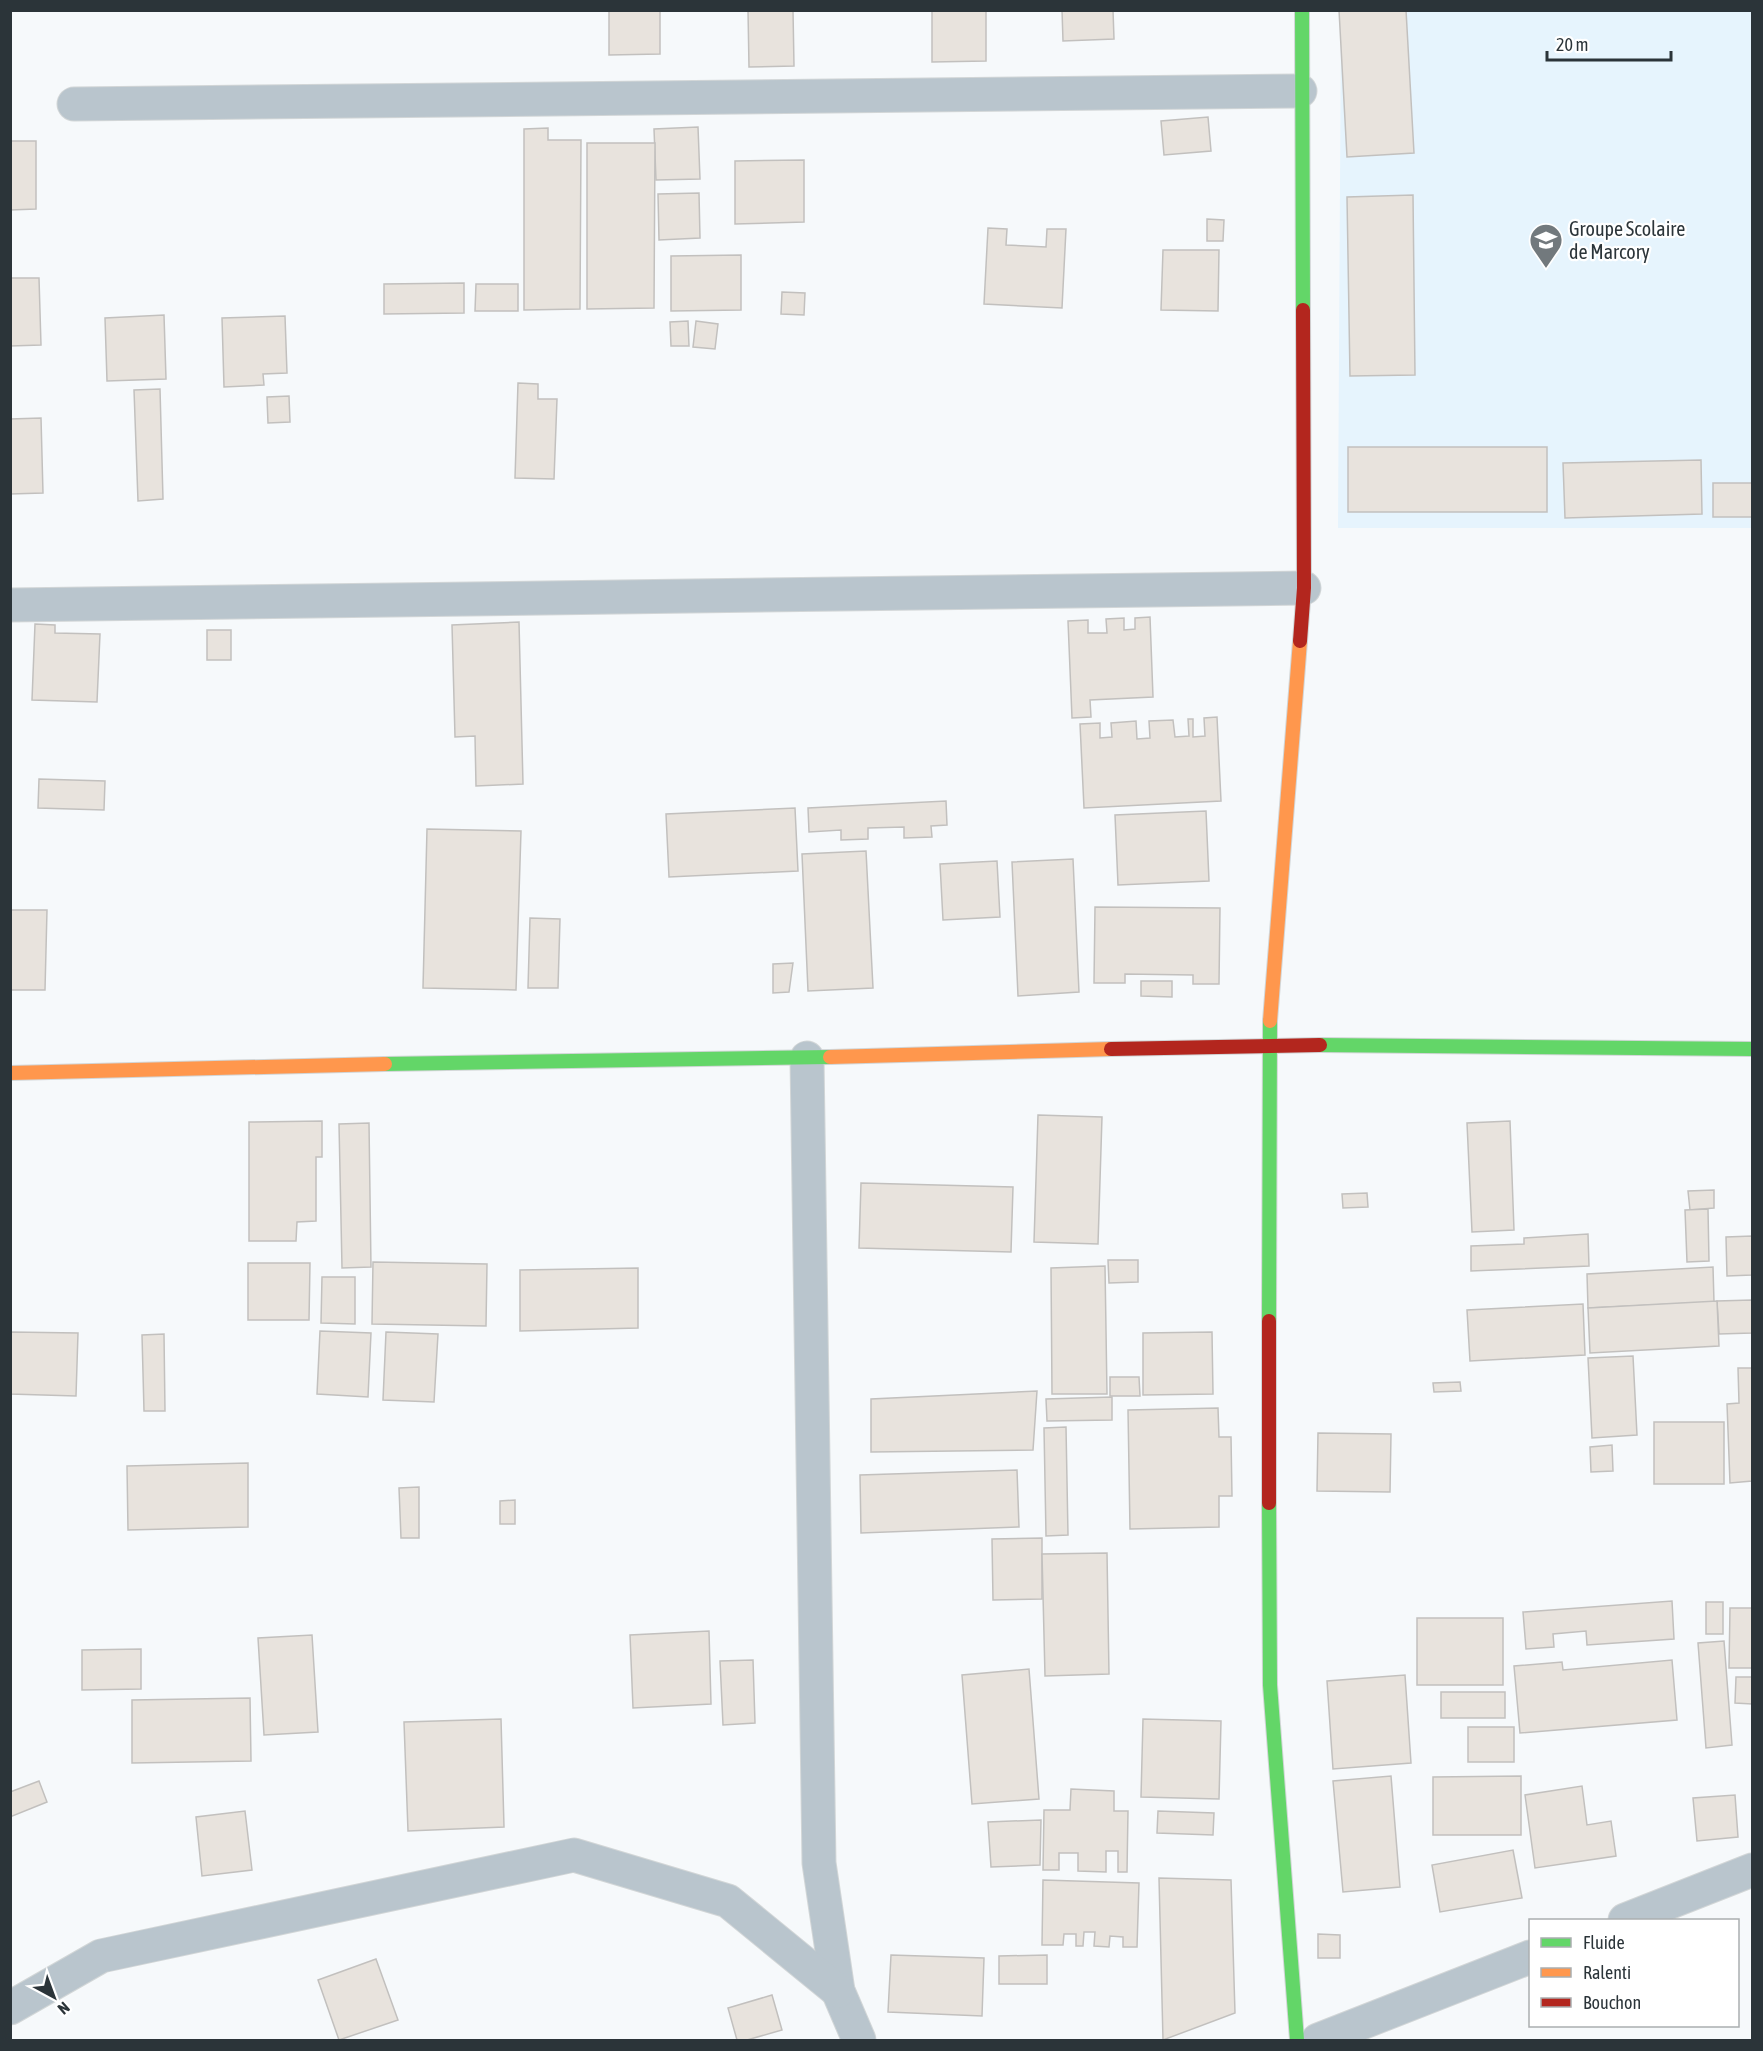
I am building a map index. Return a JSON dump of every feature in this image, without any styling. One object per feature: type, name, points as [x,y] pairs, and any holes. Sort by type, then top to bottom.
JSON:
[{"type":"street","points":[[1297,2040],[1270,1685],[1268,1045],[1304,588],[1300,91],[1302,10]]},
{"type":"street","points":[[74,104],[1300,91]]},
{"type":"street","points":[[10,605],[1304,588]]},
{"type":"street","points":[[10,1073],[609,1059],[807,1058],[1268,1045],[1752,1049]]},
{"type":"street","points":[[807,1058],[819,1863],[838,1991],[859,2040]]},
{"type":"street","points":[[10,2008],[101,1956],[574,1855],[728,1901],[838,1991]]},
{"type":"street","points":[[1627,1919],[1752,1870]]},
{"type":"street","points":[[1318,2040],[1529,1957]]},
{"type":"shaded area","name":"Groupe Scolaire de Marcory","points":[[1341,11],[1752,11],[1752,528],[1338,528]]},
{"type":"building","points":[[609,10],[660,10],[660,54],[609,55]]},
{"type":"building","points":[[748,10],[793,10],[794,66],[749,67]]},
{"type":"building","points":[[932,10],[986,10],[986,61],[932,62]]},
{"type":"building","points":[[1062,10],[1113,10],[1114,39],[1063,41]]},
{"type":"building","points":[[1339,10],[1406,10],[1414,153],[1347,157]]},
{"type":"building","points":[[1208,117],[1211,151],[1164,155],[1161,121]]},
{"type":"building","points":[[698,127],[700,179],[656,180],[654,129]]},
{"type":"building","points":[[548,128],[548,140],[581,140],[580,309],[524,310],[524,129]]},
{"type":"building","points":[[10,141],[36,141],[36,209],[10,210]]},
{"type":"building","points":[[587,143],[655,143],[654,308],[587,309]]},
{"type":"building","points":[[804,160],[804,222],[735,224],[735,161]]},
{"type":"building","points":[[699,193],[700,238],[659,240],[658,194]]},
{"type":"building","points":[[1413,195],[1415,375],[1350,376],[1347,197]]},
{"type":"building","points":[[1207,219],[1224,220],[1223,241],[1207,241]]},
{"type":"building","points":[[988,228],[1007,229],[1006,245],[1046,247],[1047,229],[1066,229],[1062,308],[984,304]]},
{"type":"building","points":[[1163,250],[1219,250],[1218,311],[1161,310]]},
{"type":"building","points":[[741,255],[741,310],[671,311],[671,256]]},
{"type":"building","points":[[10,278],[39,278],[41,345],[10,346]]},
{"type":"building","points":[[464,283],[464,313],[384,314],[384,284]]},
{"type":"building","points":[[476,284],[518,284],[518,311],[475,311]]},
{"type":"building","points":[[782,292],[805,293],[804,315],[781,314]]},
{"type":"building","points":[[164,315],[166,379],[107,381],[105,318]]},
{"type":"building","points":[[285,316],[287,373],[263,374],[264,385],[224,387],[222,318]]},
{"type":"building","points":[[688,321],[689,346],[671,346],[670,322]]},
{"type":"building","points":[[696,321],[718,324],[715,349],[693,347]]},
{"type":"building","points":[[518,383],[538,384],[538,399],[557,399],[554,479],[515,478]]},
{"type":"building","points":[[160,389],[163,499],[138,501],[134,390]]},
{"type":"building","points":[[289,396],[290,422],[268,423],[267,397]]},
{"type":"building","points":[[41,418],[43,493],[10,494],[10,419]]},
{"type":"building","points":[[1348,447],[1547,447],[1547,512],[1348,512]]},
{"type":"building","points":[[1701,460],[1702,514],[1565,518],[1563,463]]},
{"type":"building","points":[[1713,483],[1752,483],[1752,517],[1713,517]]},
{"type":"building","points":[[1150,617],[1153,697],[1090,700],[1091,717],[1072,718],[1068,621],[1088,620],[1088,633],[1107,633],[1106,619],[1124,618],[1124,630],[1135,629],[1135,618]]},
{"type":"building","points":[[519,622],[523,784],[476,786],[475,736],[455,737],[452,625]]},
{"type":"building","points":[[35,624],[55,625],[55,633],[100,634],[97,702],[32,700]]},
{"type":"building","points":[[207,630],[231,630],[231,660],[207,660]]},
{"type":"building","points":[[1217,717],[1221,801],[1084,808],[1080,724],[1100,723],[1100,738],[1112,737],[1111,723],[1136,721],[1137,739],[1150,738],[1149,721],[1173,720],[1175,737],[1189,736],[1188,719],[1193,719],[1193,737],[1205,736],[1204,718]]},
{"type":"building","points":[[39,779],[105,781],[104,810],[38,808]]},
{"type":"building","points":[[946,801],[947,825],[931,826],[932,837],[904,838],[904,827],[868,828],[868,839],[841,840],[841,830],[809,832],[808,808]]},
{"type":"building","points":[[795,808],[798,871],[669,877],[666,814]]},
{"type":"building","points":[[1206,811],[1209,881],[1118,885],[1115,815]]},
{"type":"building","points":[[427,829],[521,831],[516,990],[423,988]]},
{"type":"building","points":[[866,851],[873,988],[808,991],[802,854]]},
{"type":"building","points":[[1073,859],[1079,992],[1018,996],[1012,862]]},
{"type":"building","points":[[997,861],[1000,917],[943,920],[940,864]]},
{"type":"building","points":[[1095,907],[1220,908],[1219,984],[1193,984],[1193,975],[1125,974],[1125,983],[1094,983]]},
{"type":"building","points":[[10,910],[47,910],[45,990],[10,990]]},
{"type":"building","points":[[530,918],[560,919],[558,988],[528,988]]},
{"type":"building","points":[[793,963],[789,992],[773,993],[773,964]]},
{"type":"building","points":[[1141,981],[1172,981],[1172,997],[1141,996]]},
{"type":"building","points":[[1038,1115],[1102,1117],[1098,1244],[1034,1242]]},
{"type":"building","points":[[322,1121],[322,1157],[316,1157],[316,1221],[297,1222],[296,1241],[249,1241],[249,1122]]},
{"type":"building","points":[[1510,1121],[1514,1230],[1472,1232],[1467,1123]]},
{"type":"building","points":[[369,1123],[371,1267],[342,1268],[339,1124]]},
{"type":"building","points":[[861,1183],[1013,1187],[1011,1252],[859,1248]]},
{"type":"building","points":[[1714,1190],[1714,1208],[1690,1210],[1688,1191]]},
{"type":"building","points":[[1367,1193],[1368,1207],[1343,1208],[1342,1194]]},
{"type":"building","points":[[1708,1209],[1709,1261],[1687,1262],[1685,1210]]},
{"type":"building","points":[[1588,1234],[1589,1266],[1471,1271],[1471,1246],[1524,1244],[1524,1238]]},
{"type":"building","points":[[1752,1236],[1752,1275],[1727,1276],[1726,1237]]},
{"type":"building","points":[[1108,1260],[1138,1260],[1138,1282],[1109,1283]]},
{"type":"building","points":[[373,1262],[487,1264],[486,1326],[372,1324]]},
{"type":"building","points":[[248,1263],[310,1263],[309,1320],[248,1320]]},
{"type":"building","points":[[1105,1266],[1107,1394],[1052,1394],[1051,1268]]},
{"type":"building","points":[[1713,1267],[1714,1302],[1588,1308],[1587,1274]]},
{"type":"building","points":[[638,1268],[638,1328],[520,1331],[520,1270]]},
{"type":"building","points":[[322,1277],[355,1277],[355,1324],[321,1323]]},
{"type":"building","points":[[1752,1300],[1752,1333],[1719,1334],[1717,1301]]},
{"type":"building","points":[[1717,1301],[1719,1346],[1590,1353],[1588,1308]]},
{"type":"building","points":[[1583,1304],[1585,1355],[1470,1361],[1467,1310]]},
{"type":"building","points":[[320,1331],[371,1333],[368,1397],[317,1394]]},
{"type":"building","points":[[11,1332],[78,1333],[76,1396],[10,1394]]},
{"type":"building","points":[[386,1332],[438,1334],[434,1402],[383,1400]]},
{"type":"building","points":[[1212,1332],[1213,1394],[1143,1395],[1143,1333]]},
{"type":"building","points":[[164,1334],[165,1411],[144,1411],[142,1335]]},
{"type":"building","points":[[1633,1356],[1637,1435],[1592,1438],[1588,1358]]},
{"type":"building","points":[[1738,1368],[1752,1368],[1752,1481],[1730,1483],[1727,1404],[1739,1403]]},
{"type":"building","points":[[1110,1377],[1139,1377],[1140,1396],[1110,1396]]},
{"type":"building","points":[[1460,1382],[1461,1391],[1434,1392],[1433,1383]]},
{"type":"building","points":[[1037,1391],[1033,1450],[871,1452],[871,1399]]},
{"type":"building","points":[[1112,1397],[1112,1420],[1047,1421],[1046,1399]]},
{"type":"building","points":[[1218,1408],[1219,1437],[1231,1437],[1232,1496],[1219,1496],[1219,1527],[1130,1529],[1128,1410]]},
{"type":"building","points":[[1654,1422],[1724,1422],[1724,1484],[1654,1484]]},
{"type":"building","points":[[1066,1427],[1068,1535],[1046,1536],[1044,1428]]},
{"type":"building","points":[[1318,1433],[1391,1434],[1390,1492],[1317,1491]]},
{"type":"building","points":[[1612,1445],[1613,1471],[1591,1472],[1590,1447]]},
{"type":"building","points":[[248,1463],[248,1527],[128,1530],[127,1466]]},
{"type":"building","points":[[1017,1470],[1019,1527],[861,1533],[860,1475]]},
{"type":"building","points":[[419,1487],[419,1538],[401,1538],[399,1488]]},
{"type":"building","points":[[515,1500],[515,1524],[500,1524],[500,1501]]},
{"type":"building","points":[[1042,1538],[1042,1599],[993,1600],[992,1539]]},
{"type":"building","points":[[1107,1553],[1109,1674],[1045,1676],[1042,1554]]},
{"type":"building","points":[[1672,1601],[1674,1639],[1587,1645],[1586,1631],[1553,1634],[1554,1647],[1526,1649],[1523,1612]]},
{"type":"building","points":[[1706,1602],[1723,1602],[1723,1634],[1706,1634]]},
{"type":"building","points":[[1730,1608],[1752,1608],[1752,1668],[1729,1668]]},
{"type":"building","points":[[1417,1618],[1503,1618],[1503,1685],[1417,1685]]},
{"type":"building","points":[[709,1631],[711,1704],[633,1708],[630,1635]]},
{"type":"building","points":[[312,1635],[318,1732],[264,1735],[258,1638]]},
{"type":"building","points":[[1724,1641],[1732,1745],[1706,1748],[1698,1643]]},
{"type":"building","points":[[141,1649],[141,1689],[82,1690],[82,1650]]},
{"type":"building","points":[[753,1660],[755,1723],[723,1725],[720,1661]]},
{"type":"building","points":[[1672,1660],[1677,1720],[1520,1733],[1514,1666],[1562,1662],[1563,1670]]},
{"type":"building","points":[[1029,1669],[1039,1799],[972,1804],[962,1675]]},
{"type":"building","points":[[1405,1675],[1411,1763],[1333,1769],[1327,1681]]},
{"type":"building","points":[[1736,1677],[1752,1677],[1752,1704],[1735,1703]]},
{"type":"building","points":[[1441,1692],[1505,1692],[1505,1718],[1441,1718]]},
{"type":"building","points":[[250,1698],[251,1761],[132,1763],[132,1700]]},
{"type":"building","points":[[501,1719],[504,1827],[408,1831],[404,1722]]},
{"type":"building","points":[[1143,1719],[1221,1721],[1219,1799],[1141,1797]]},
{"type":"building","points":[[1468,1727],[1514,1727],[1514,1762],[1468,1762]]},
{"type":"building","points":[[1391,1776],[1400,1887],[1343,1892],[1333,1781]]},
{"type":"building","points":[[1521,1776],[1521,1835],[1433,1835],[1433,1777]]},
{"type":"building","points":[[39,1781],[47,1802],[10,1817],[10,1792]]},
{"type":"building","points":[[1582,1786],[1587,1825],[1611,1821],[1616,1856],[1535,1868],[1525,1795]]},
{"type":"building","points":[[1071,1789],[1114,1791],[1114,1811],[1128,1811],[1127,1872],[1118,1872],[1118,1851],[1106,1851],[1106,1872],[1078,1871],[1078,1853],[1059,1853],[1059,1870],[1043,1870],[1044,1810],[1070,1810]]},
{"type":"building","points":[[1735,1795],[1738,1837],[1697,1841],[1693,1798]]},
{"type":"building","points":[[245,1811],[252,1870],[202,1876],[196,1817]]},
{"type":"building","points":[[1158,1811],[1214,1813],[1213,1835],[1157,1833]]},
{"type":"building","points":[[1041,1820],[1040,1865],[991,1867],[988,1822]]},
{"type":"building","points":[[1513,1850],[1522,1898],[1440,1912],[1432,1865]]},
{"type":"building","points":[[1159,1878],[1231,1880],[1235,2013],[1163,2040]]},
{"type":"building","points":[[1043,1880],[1139,1883],[1137,1947],[1123,1947],[1123,1937],[1110,1936],[1109,1947],[1094,1946],[1095,1932],[1084,1932],[1083,1946],[1076,1946],[1076,1934],[1064,1934],[1063,1945],[1042,1945]]},
{"type":"building","points":[[1318,1934],[1340,1935],[1340,1958],[1318,1958]]},
{"type":"building","points":[[891,1955],[984,1958],[982,2016],[888,2012]]},
{"type":"building","points":[[1047,1955],[1047,1984],[999,1984],[999,1956]]},
{"type":"building","points":[[376,1959],[398,2020],[339,2040],[318,1980]]},
{"type":"building","points":[[772,1995],[782,2030],[747,2040],[737,2040],[728,2008]]},
{"type":"traffic: fast","points":[[1302,10],[1303,310]]},
{"type":"traffic: fast","points":[[1269,1321],[1270,1021]]},
{"type":"traffic: fast","points":[[1320,1045],[1752,1049]]},
{"type":"traffic: fast","points":[[385,1064],[830,1057]]},
{"type":"traffic: fast","points":[[1269,1503],[1270,1685],[1297,2040]]},
{"type":"traffic: slow","points":[[1270,1021],[1300,641]]},
{"type":"traffic: slow","points":[[830,1057],[1111,1049]]},
{"type":"traffic: slow","points":[[10,1073],[385,1064]]},
{"type":"traffic: jam","points":[[1300,641],[1304,588],[1303,310]]},
{"type":"traffic: jam","points":[[1111,1049],[1320,1045]]},
{"type":"traffic: jam","points":[[1269,1321],[1269,1503]]},
{"type":"place","name":"Groupe Scolaire de Marcory","points":[[1546,269]]}]
